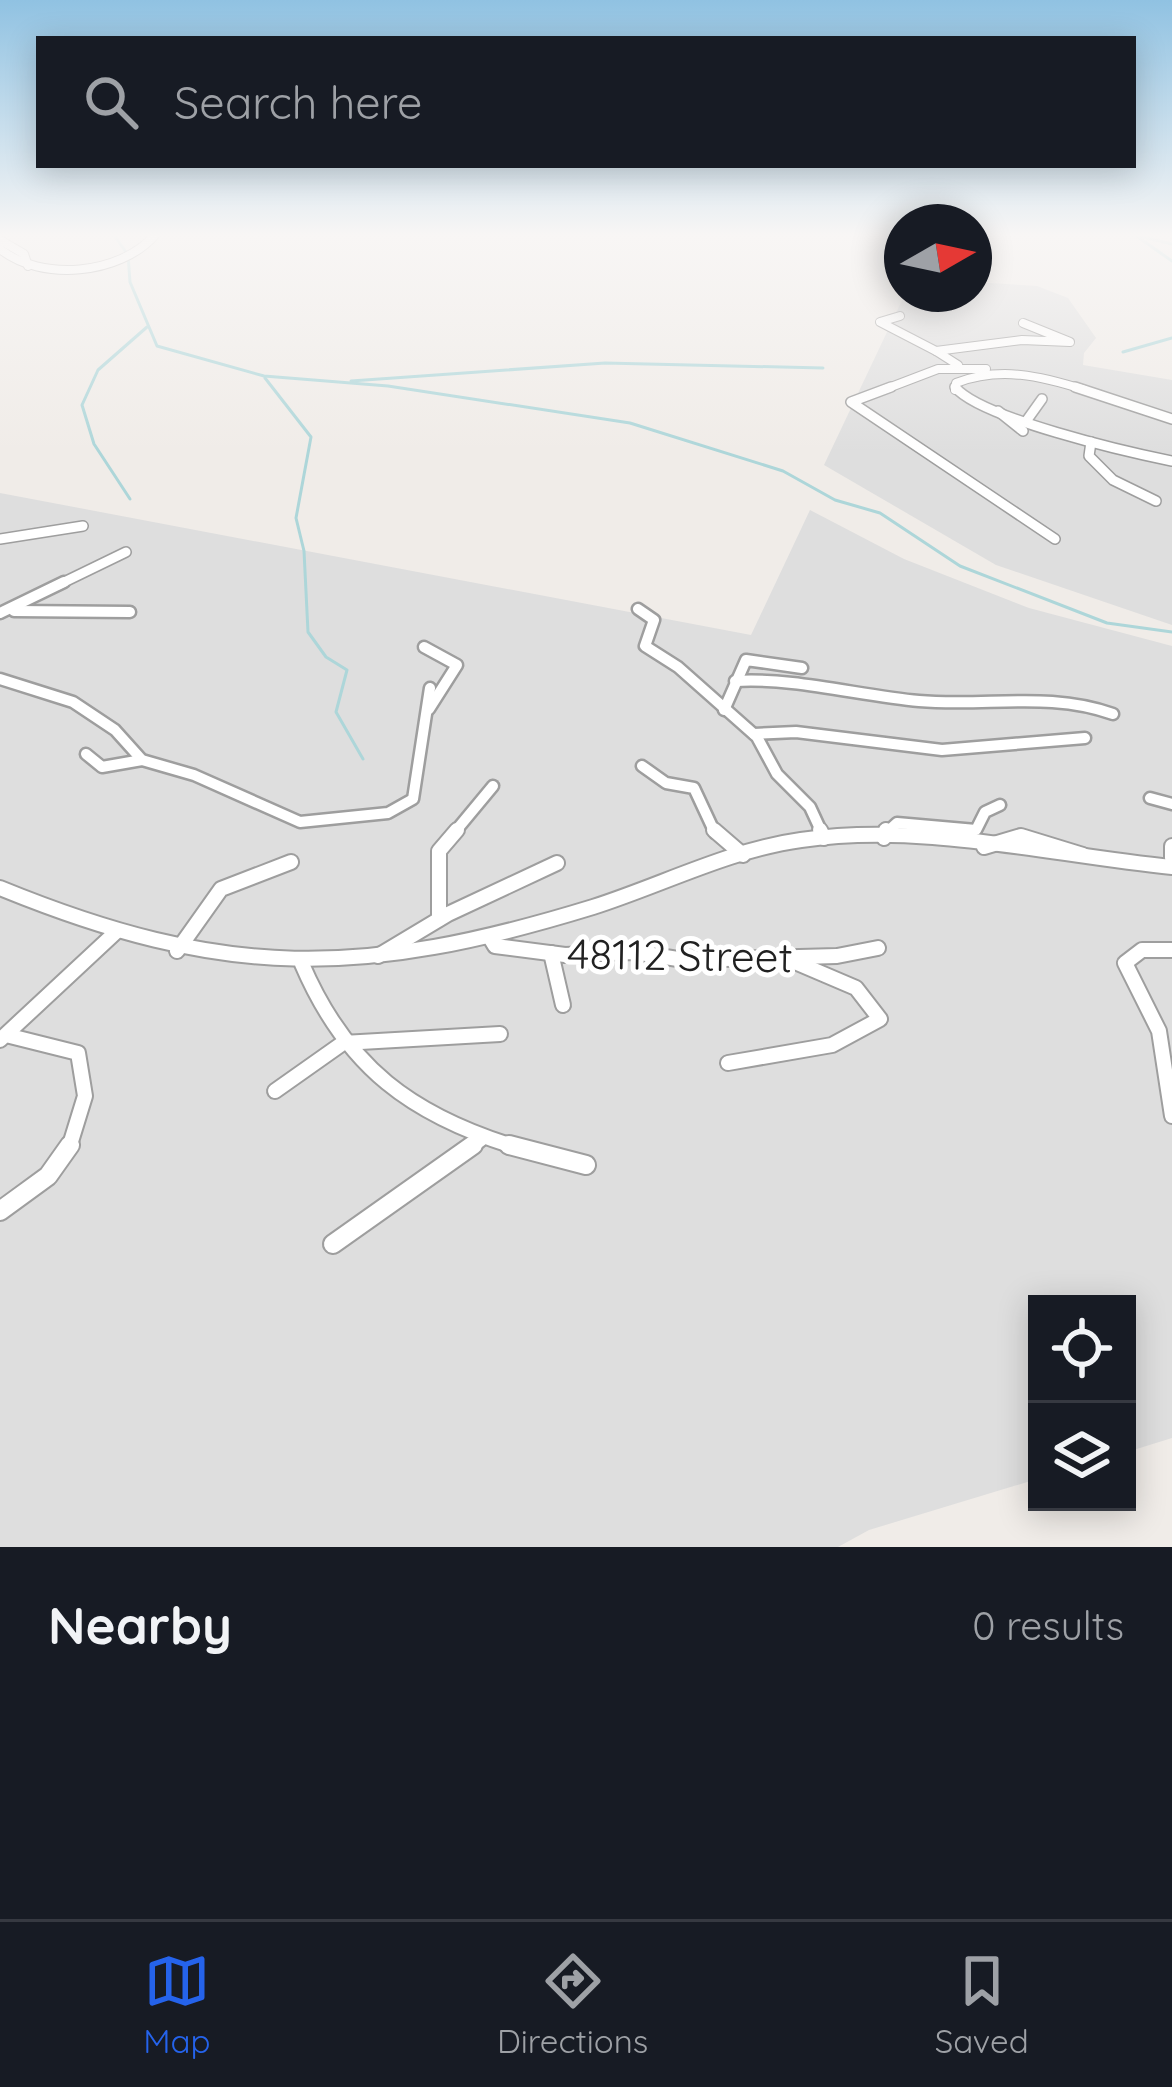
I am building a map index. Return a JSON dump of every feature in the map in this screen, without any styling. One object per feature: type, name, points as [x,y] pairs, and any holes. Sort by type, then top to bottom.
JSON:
[{"type":"street","points":[[900,316],[880,322],[959,366]]},
{"type":"street","points":[[936,351],[1022,340],[1070,342],[1023,323]]},
{"type":"street","points":[[1054,539],[850,402],[864,392],[959,366],[1065,382],[1110,403],[1172,419]]},
{"type":"street","points":[[999,372],[968,376],[955,390],[998,410],[1008,424],[1172,461]]},
{"type":"street","points":[[1025,426],[1042,399]]},
{"type":"street","points":[[1091,442],[1089,456],[1103,472],[1156,501]]},
{"type":"street","points":[[0,539],[83,526]]},
{"type":"street","points":[[6,612],[55,583],[126,552]]},
{"type":"street","points":[[638,609],[654,620],[643,639],[645,646],[678,668],[754,734],[777,774],[810,807],[824,838]]},
{"type":"street","points":[[6,612],[130,612]]},
{"type":"street","points":[[424,647],[458,664],[443,694],[429,709]]},
{"type":"street","points":[[724,710],[746,660],[802,668]]},
{"type":"street","points":[[0,679],[73,702],[115,730],[142,760]]},
{"type":"street","points":[[735,681],[851,689],[914,701],[1075,700],[1113,714]]},
{"type":"street","points":[[86,754],[102,767],[142,760],[194,775],[300,822],[388,813],[407,805],[417,791],[414,767],[430,688]]},
{"type":"street","points":[[754,734],[796,732],[942,750],[1084,738]]},
{"type":"street","points":[[642,766],[666,783],[694,788],[718,839],[743,855]]},
{"type":"street","points":[[439,919],[439,850],[494,786]]},
{"type":"street","points":[[1150,798],[1172,805]]},
{"type":"street","points":[[884,838],[887,828],[897,823],[976,830],[985,812],[1000,805]]},
{"type":"street","points":[[0,888],[177,951],[232,961],[302,964],[489,936],[596,906],[743,855],[824,838],[884,838],[1094,860],[1172,862],[1172,846]]},
{"type":"street","points":[[177,951],[221,889],[292,862]]},
{"type":"street","points":[[378,956],[439,919],[557,863]]},
{"type":"street","points":[[5,1038],[116,932]]},
{"type":"street","name":"48112 Street","points":[[489,936],[495,946],[551,953],[634,952],[684,960],[837,956],[878,948]]},
{"type":"street","points":[[1172,950],[1142,950],[1125,963],[1160,1031],[1172,1116]]},
{"type":"street","points":[[551,953],[562,1005]]},
{"type":"street","points":[[728,1063],[844,1041],[868,1032],[880,1019],[876,1004],[860,990],[782,957]]},
{"type":"street","points":[[302,964],[343,1043],[406,1102],[481,1139],[586,1165]]},
{"type":"street","points":[[275,1091],[343,1043],[379,1046],[452,1034],[500,1034]]},
{"type":"street","points":[[0,1211],[57,1168],[84,1101],[86,1080],[78,1053],[5,1038]]},
{"type":"street","points":[[333,1244],[481,1139]]},
{"type":"shaded area","points":[[1074,307],[1096,338],[1084,353],[1083,365],[1172,380],[1172,625],[996,565],[824,465],[896,312]]},
{"type":"shaded area","points":[[0,493],[751,635],[810,510],[904,559],[1029,608],[1172,646],[1172,1438],[1136,1449],[1136,1295],[1028,1295],[1028,1482],[869,1530],[838,1547],[0,1547]]},
{"type":"waterway","points":[[141,307],[157,346],[264,376],[388,386],[630,423],[783,471],[835,500],[880,513],[960,566],[1107,623],[1172,632]]},
{"type":"waterway","points":[[130,499],[94,444],[82,405],[98,370],[147,327]]},
{"type":"waterway","points":[[1123,352],[1172,338]]},
{"type":"waterway","points":[[351,381],[605,363],[823,368]]},
{"type":"waterway","points":[[265,378],[311,437],[296,518],[304,551],[308,632],[326,657],[347,670],[336,712],[363,759]]}]
